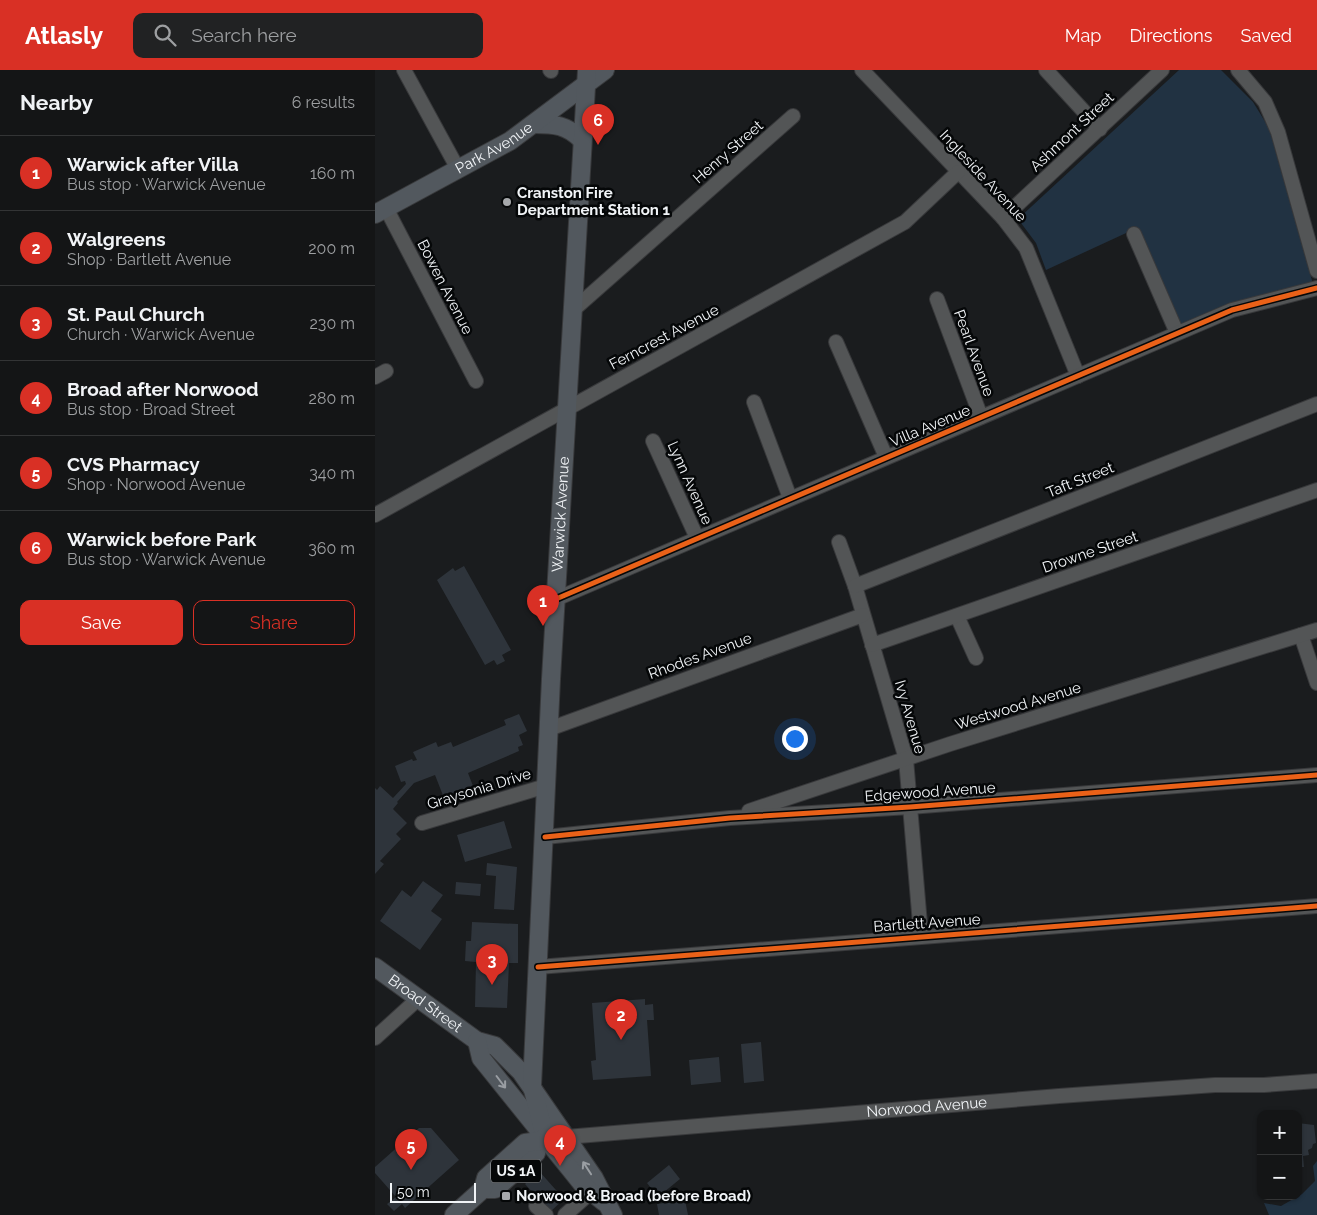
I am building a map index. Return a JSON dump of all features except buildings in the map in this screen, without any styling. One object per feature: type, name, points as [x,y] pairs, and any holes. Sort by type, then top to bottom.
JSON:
[{"type":"main road","name":"Park Avenue","points":[[381,211],[510,141],[534,124],[586,78],[605,70]]},
{"type":"main road","name":"Warwick Avenue","points":[[542,1139],[532,1086],[549,728],[586,78]]},
{"type":"main road","points":[[534,124],[558,124],[571,129],[582,140]]},
{"type":"main road","name":"Broad Street","points":[[375,967],[477,1041],[489,1043],[500,1050],[532,1086],[594,1178],[603,1203]]},
{"type":"main road","name":"Broad Street","points":[[477,1041],[481,1058],[542,1139],[603,1203]]},
{"type":"main road","name":"Norwood Avenue","points":[[542,1139],[566,1137]]},
{"type":"main road","name":"US 1A","points":[[454,1215],[483,1189],[495,1190],[536,1153],[542,1139]]},
{"type":"street","points":[[404,70],[458,169]]},
{"type":"street","name":"Ingleside Avenue","points":[[862,70],[957,172],[1003,218],[1026,248],[1079,376]]},
{"type":"street","points":[[1046,70],[1100,128]]},
{"type":"street","name":"Ashmont Street","points":[[1003,218],[1163,70]]},
{"type":"street","points":[[1237,70],[1265,102],[1278,132],[1317,271]]},
{"type":"street","name":"Henry Street","points":[[573,311],[793,116]]},
{"type":"street","name":"Ferncrest Avenue","points":[[375,514],[905,222],[957,172]]},
{"type":"street","name":"Bowen Avenue","points":[[381,211],[475,381]]},
{"type":"street","points":[[1134,234],[1177,333]]},
{"type":"street","name":"Villa Avenue","points":[[556,599],[1232,310],[1317,288]]},
{"type":"street","name":"Pearl Avenue","points":[[937,299],[981,417]]},
{"type":"street","points":[[836,342],[886,458]]},
{"type":"street","points":[[755,402],[790,498]]},
{"type":"street","name":"Taft Street","points":[[855,586],[1317,404]]},
{"type":"street","name":"Lynn Avenue","points":[[653,441],[697,538]]},
{"type":"street","name":"Drowne Street","points":[[872,644],[1317,490]]},
{"type":"street","name":"Ivy Avenue","points":[[839,542],[855,586],[906,759],[921,936]]},
{"type":"street","name":"Rhodes Avenue","points":[[549,728],[863,615]]},
{"type":"street","points":[[957,616],[976,658]]},
{"type":"street","name":"Westwood Avenue","points":[[730,818],[906,759],[1317,630]]},
{"type":"street","points":[[1301,635],[1317,683]]},
{"type":"street","name":"Edgewood Avenue","points":[[545,837],[730,818],[910,807],[1317,775]]},
{"type":"street","name":"Graysonia Drive","points":[[422,823],[546,786]]},
{"type":"street","name":"Bartlett Avenue","points":[[538,967],[1317,906]]},
{"type":"street","points":[[375,1038],[419,998]]},
{"type":"street","name":"Norwood Avenue","points":[[566,1137],[1215,1084],[1264,1085],[1317,1081]]},
{"type":"street","points":[[565,1215],[603,1203]]},
{"type":"shaded area","points":[[1179,70],[1221,70],[1253,102],[1269,128],[1313,284],[1180,327],[1137,228],[1046,270],[1036,243],[1018,219]]},
{"type":"shaded area","points":[[1317,1161],[1317,1215],[1269,1215],[1264,1203],[1281,1206],[1292,1200],[1302,1200],[1302,1194],[1315,1181],[1313,1166]]},
{"type":"cycle path","points":[[556,599],[1232,310],[1317,288]]},
{"type":"cycle path","points":[[545,837],[730,818],[910,807],[1317,775]]},
{"type":"cycle path","points":[[538,967],[1317,906]]},
{"type":"place","name":"Warwick before Park","points":[[598,145]]},
{"type":"place","name":"Cranston Fire Department Station 1","points":[[507,202]]},
{"type":"place","name":"Warwick after Villa","points":[[543,626]]},
{"type":"place","name":"St. Paul Church","points":[[492,985]]},
{"type":"place","name":"Walgreens","points":[[621,1040]]},
{"type":"place","name":"Broad after Norwood","points":[[560,1166]]},
{"type":"place","name":"CVS Pharmacy","points":[[411,1170]]},
{"type":"place","name":"Norwood & Broad (before Broad)","points":[[506,1196]]}]
